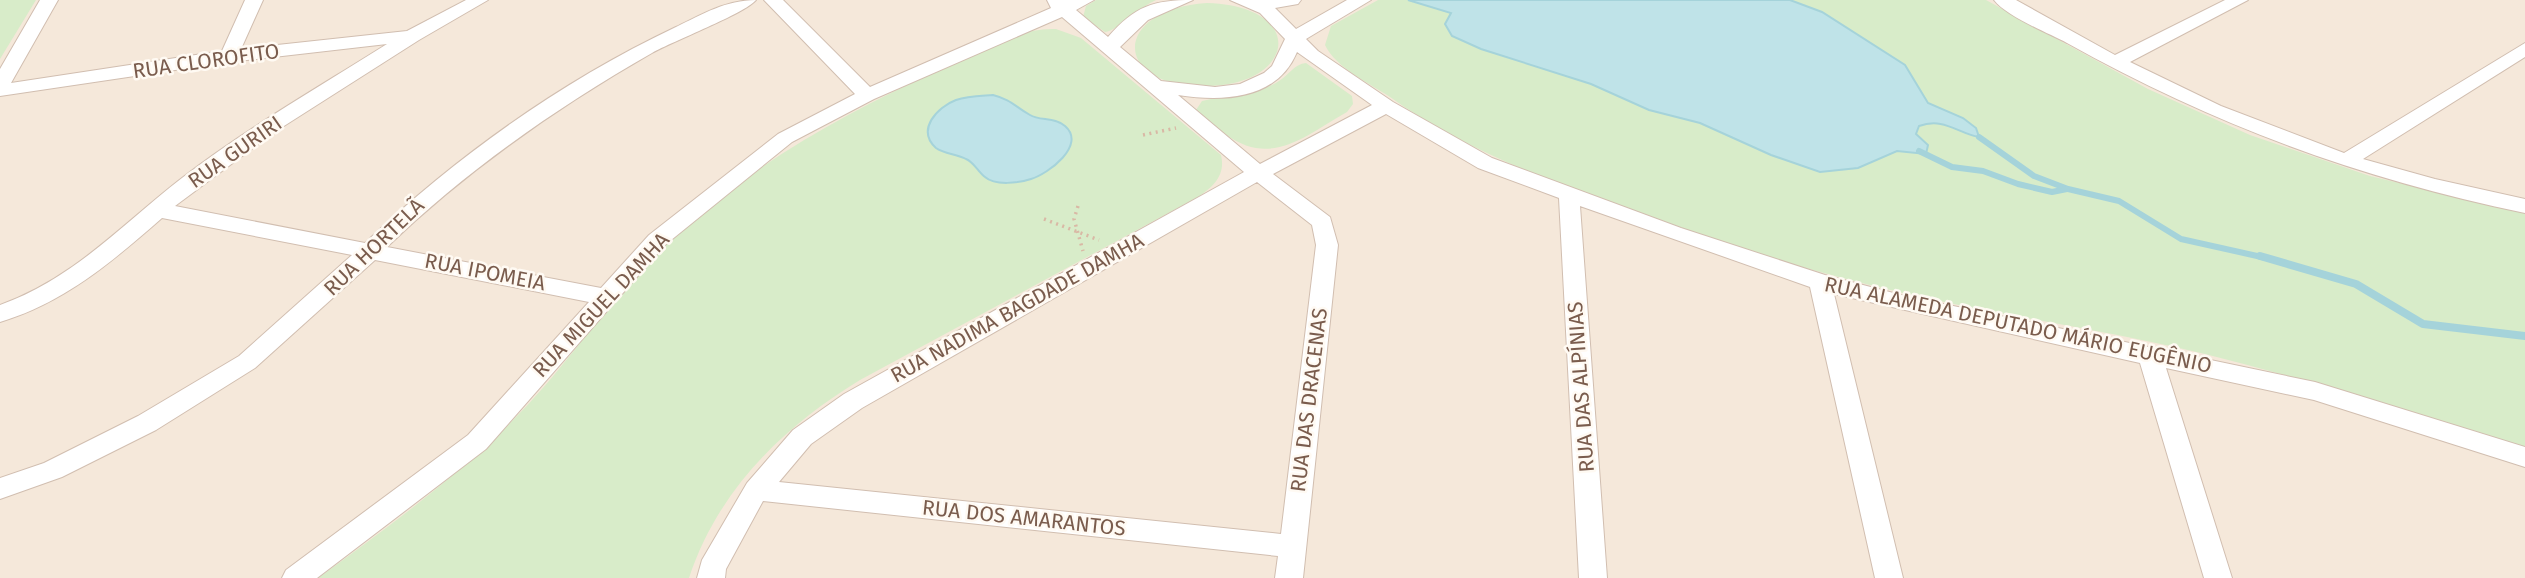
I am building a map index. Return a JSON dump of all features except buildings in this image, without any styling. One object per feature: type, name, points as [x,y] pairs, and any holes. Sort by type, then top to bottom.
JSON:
[{"type":"street","points":[[0,87],[49,0]]},
{"type":"street","points":[[229,56],[254,0]]},
{"type":"street","name":"RUA HORTELÃ","points":[[0,489],[53,470],[147,423],[247,362],[372,250],[423,200],[508,134],[647,48],[747,0]]},
{"type":"street","points":[[773,0],[867,95]]},
{"type":"street","name":"RUA MIGUEL DAMHA","points":[[296,578],[477,442],[657,240],[785,138],[867,95],[1058,5],[1085,0]]},
{"type":"street","points":[[1109,48],[1139,15],[1164,3],[1184,0]]},
{"type":"street","points":[[1240,0],[1292,0]]},
{"type":"street","points":[[1155,86],[1198,93],[1232,92],[1270,78],[1298,43],[1362,0]]},
{"type":"street","points":[[2003,0],[2115,62],[2246,123],[2345,161],[2525,206]]},
{"type":"street","points":[[2115,62],[2239,0]]},
{"type":"street","name":"RUA GURIRI","points":[[0,314],[38,300],[98,262],[189,183],[266,129],[470,2]]},
{"type":"street","name":"RUA ALAMEDA DEPUTADO MÁRIO EUGÊNIO","points":[[1258,2],[1298,43],[1386,106],[1485,163],[1569,197],[1820,282],[1901,303],[2315,391],[2525,457]]},
{"type":"street","points":[[1058,5],[1258,173]]},
{"type":"street","name":"RUA CLOROFITO","points":[[0,87],[229,56],[412,36]]},
{"type":"street","points":[[2345,161],[2525,49]]},
{"type":"street","name":"RUA NADIMA BAGDADE DAMHA","points":[[711,578],[712,568],[756,490],[803,437],[853,401],[1258,173],[1386,106]]},
{"type":"street","name":"RUA DAS DRACENAS","points":[[1258,173],[1322,222],[1327,245],[1289,578]]},
{"type":"street","name":"RUA DAS ALPÍNIAS","points":[[1569,197],[1593,578]]},
{"type":"street","name":"RUA IPOMEIA","points":[[159,210],[605,296]]},
{"type":"street","points":[[1820,282],[1889,578]]},
{"type":"street","points":[[2150,355],[2218,578]]},
{"type":"street","name":"RUA DOS AMARANTOS","points":[[756,490],[1292,546]]},
{"type":"path","points":[[1143,135],[1160,129],[1193,131],[1203,126]]},
{"type":"path","points":[[1044,219],[1080,235],[1074,219],[1078,205]]},
{"type":"shaded area","points":[[4,0],[2525,0],[2525,578],[0,578],[0,5]]},
{"type":"green space","points":[[0,0],[36,0],[0,59]]},
{"type":"green space","points":[[1096,0],[1156,0],[1105,32],[1083,17],[1086,6]]},
{"type":"green space","points":[[1378,0],[1986,0],[2148,89],[2250,135],[2370,176],[2525,213],[2525,448],[2366,398],[2205,354],[1903,293],[1821,272],[1698,236],[1578,192],[1457,138],[1412,112],[1337,61],[1325,45],[1331,26]]},
{"type":"green space","points":[[1207,3],[1240,7],[1262,17],[1275,31],[1278,46],[1272,61],[1258,73],[1235,83],[1204,86],[1174,83],[1152,74],[1139,62],[1135,47],[1140,32],[1153,19],[1176,8]]},
{"type":"green space","points":[[1056,29],[1081,38],[1221,155],[1222,169],[1217,180],[1198,197],[860,380],[805,418],[756,464],[736,489],[717,517],[689,578],[318,578],[418,504],[488,444],[544,386],[638,273],[670,240],[740,182],[816,133],[897,90],[1010,37],[1025,32]]},
{"type":"green space","points":[[1306,63],[1352,96],[1353,104],[1347,112],[1288,145],[1258,148],[1242,144],[1196,110],[1202,101],[1251,93],[1270,86],[1283,79],[1298,65]]},
{"type":"water","points":[[1408,0],[1790,0],[1822,12],[1905,65],[1928,103],[1963,118],[1976,128],[1979,137],[1943,124],[1928,124],[1919,126],[1916,134],[1928,145],[1926,154],[1897,151],[1858,168],[1820,172],[1771,155],[1700,123],[1649,110],[1591,84],[1481,49],[1452,36],[1445,24],[1451,13]]},
{"type":"water","points":[[993,95],[1009,101],[1034,117],[1057,121],[1065,126],[1071,134],[1071,142],[1063,158],[1031,179],[1001,183],[989,180],[969,160],[943,152],[930,141],[928,134],[931,120],[942,108],[961,99]]},
{"type":"waterway","points":[[1979,137],[2034,176],[2068,189],[2119,201],[2181,239],[2266,258]]},
{"type":"waterway","points":[[1919,151],[1952,167],[1983,171],[2018,184],[2052,192],[2067,189]]},
{"type":"waterway","points":[[2260,256],[2356,284],[2423,324],[2525,336]]}]
